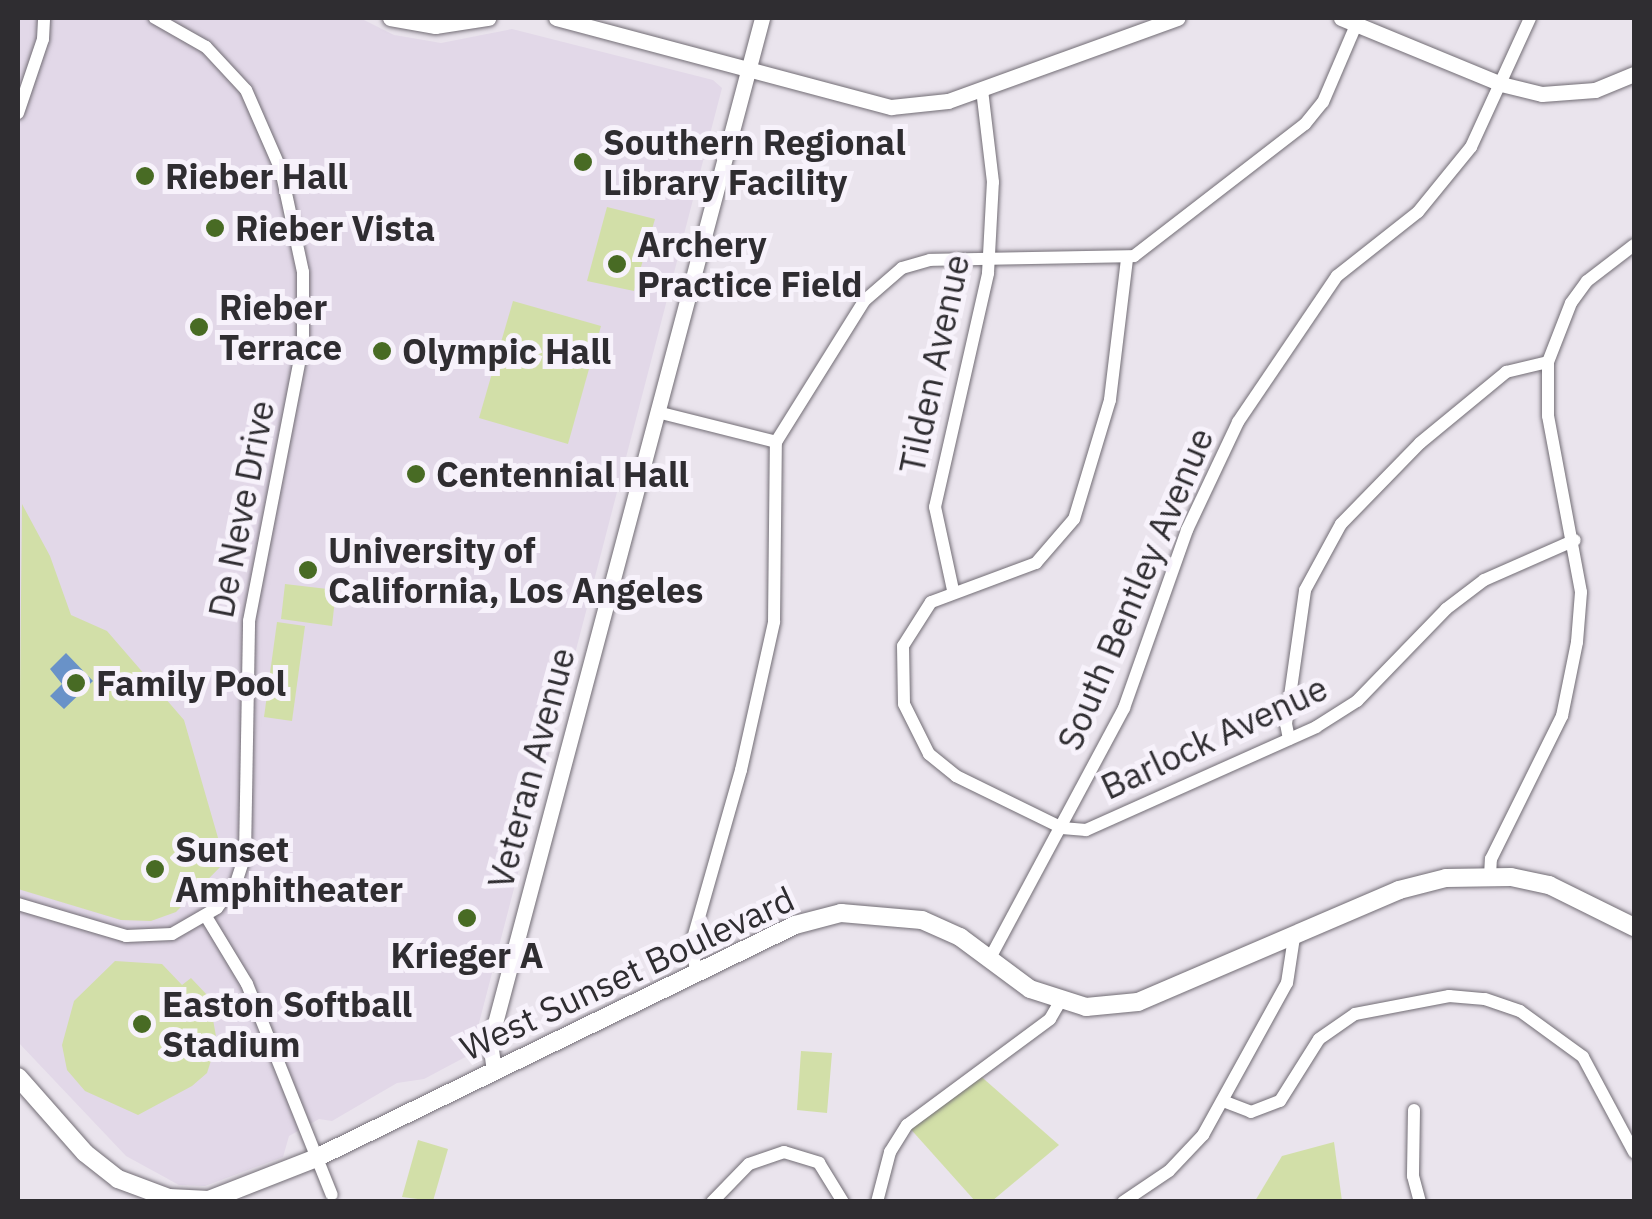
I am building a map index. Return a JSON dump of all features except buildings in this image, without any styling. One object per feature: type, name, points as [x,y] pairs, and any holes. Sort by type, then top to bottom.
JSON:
[{"type":"main road","points":[[1060,1002],[1138,1002],[1420,883],[1490,876],[1576,894],[1634,927]]},
{"type":"main road","name":"West Sunset Boulevard","points":[[18,1077],[94,1161],[150,1193],[209,1200],[316,1158],[795,925],[861,911],[922,920],[1060,1002]]},
{"type":"street","points":[[18,113],[44,39],[44,18]]},
{"type":"street","name":"De Neve Drive","points":[[155,18],[206,47],[246,90],[281,170],[303,272],[303,344],[249,621],[246,832],[236,884],[208,918]]},
{"type":"street","points":[[390,18],[435,26],[480,18]]},
{"type":"street","points":[[556,18],[581,21],[748,71],[891,106],[982,90],[1177,18]]},
{"type":"street","name":"Veteran Avenue","points":[[494,1071],[490,1042],[762,18]]},
{"type":"street","points":[[1340,18],[1358,20],[1501,84],[1560,95],[1634,74]]},
{"type":"street","name":"South Bentley Avenue","points":[[990,960],[1124,708],[1187,530],[1238,422],[1337,276],[1418,212],[1471,147],[1530,18]]},
{"type":"street","points":[[696,972],[692,942],[742,770],[774,622],[776,442],[882,282],[930,260],[1128,259],[1305,124],[1323,102],[1358,20]]},
{"type":"street","name":"Tilden Avenue","points":[[953,590],[936,507],[973,360],[990,258],[993,182],[982,90]]},
{"type":"street","points":[[1490,876],[1491,859],[1572,682],[1581,592],[1575,540],[1548,416],[1548,362],[1570,303],[1587,281],[1633,249]]},
{"type":"street","points":[[1062,828],[956,776],[929,754],[911,718],[900,676],[903,646],[912,623],[953,590],[1036,563],[1074,519],[1110,400],[1128,259]]},
{"type":"street","points":[[1289,739],[1304,590],[1341,524],[1420,443],[1506,372],[1548,362]]},
{"type":"street","points":[[657,412],[776,442]]},
{"type":"street","name":"Barlock Avenue","points":[[1062,828],[1086,830],[1289,739],[1357,701],[1484,580],[1575,540]]},
{"type":"street","points":[[18,904],[149,938],[208,918],[247,984],[332,1198]]},
{"type":"street","points":[[1123,1202],[1185,1157],[1223,1100],[1287,983],[1294,937]]},
{"type":"street","points":[[1223,1100],[1251,1112],[1280,1101],[1319,1039],[1355,1014],[1449,996],[1484,999],[1520,1011],[1582,1057],[1634,1152]]},
{"type":"street","points":[[877,1202],[890,1152],[906,1124],[1050,1019],[1060,1002]]},
{"type":"street","points":[[1414,1110],[1413,1176],[1420,1202]]},
{"type":"street","points":[[712,1202],[750,1164],[784,1152],[819,1163],[843,1202]]},
{"type":"shaded area","name":"University of California, Los Angeles","points":[[18,18],[360,18],[394,35],[441,43],[512,29],[713,80],[722,88],[471,1054],[424,1079],[397,1083],[332,1121],[319,1119],[289,1136],[283,1157],[205,1186],[179,1185],[126,1156],[18,1042]]},
{"type":"green space","name":"Archery Practice Field","points":[[607,207],[655,219],[634,291],[587,281]]},
{"type":"green space","points":[[513,301],[601,326],[568,444],[479,418]]},
{"type":"green space","points":[[22,504],[50,556],[71,615],[107,631],[184,720],[225,862],[176,912],[151,921],[121,920],[18,889]]},
{"type":"green space","points":[[285,584],[336,590],[332,626],[281,619]]},
{"type":"green space","points":[[277,622],[305,626],[292,721],[264,717]]},
{"type":"green space","name":"Easton Softball Stadium","points":[[115,961],[162,964],[182,985],[191,978],[209,997],[217,1042],[207,1073],[192,1086],[138,1115],[85,1091],[67,1070],[62,1045],[74,1001]]},
{"type":"green space","points":[[801,1051],[832,1053],[827,1113],[797,1110]]},
{"type":"green space","points":[[976,1072],[1059,1145],[992,1201],[975,1201],[907,1125]]},
{"type":"green space","points":[[418,1140],[448,1149],[433,1201],[402,1197]]},
{"type":"green space","points":[[1334,1142],[1342,1201],[1255,1201],[1282,1156]]},
{"type":"water","name":"Family Pool","points":[[66,653],[93,681],[64,709],[50,696],[62,684],[50,669]]},
{"type":"place","name":"Southern Regional Library Facility","points":[[583,162]]},
{"type":"place","name":"Rieber Hall","points":[[145,176]]},
{"type":"place","name":"Rieber Vista","points":[[215,228]]},
{"type":"place","name":"Archery Practice Field","points":[[617,264]]},
{"type":"place","name":"Rieber Terrace","points":[[199,327]]},
{"type":"place","name":"Olympic Hall","points":[[382,351]]},
{"type":"place","name":"Centennial Hall","points":[[416,474]]},
{"type":"place","name":"University of California, Los Angeles","points":[[308,570]]},
{"type":"place","name":"Family Pool","points":[[76,683]]},
{"type":"place","name":"Sunset Amphitheater","points":[[155,869]]},
{"type":"place","name":"Krieger A","points":[[467,918]]},
{"type":"place","name":"Easton Softball Stadium","points":[[142,1024]]}]
